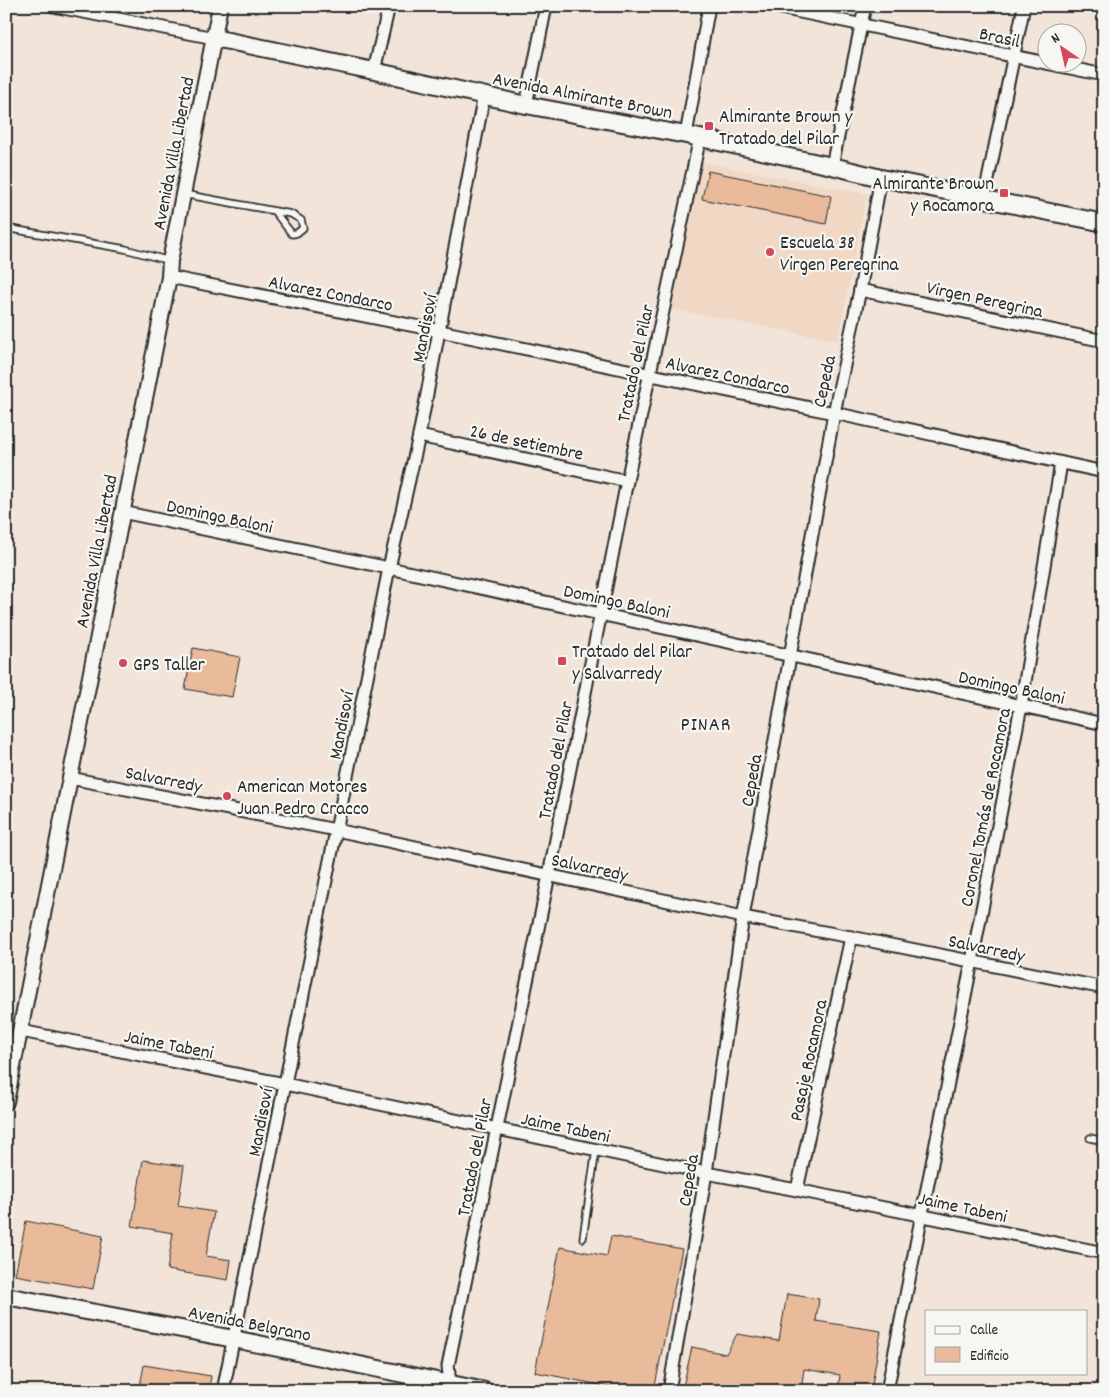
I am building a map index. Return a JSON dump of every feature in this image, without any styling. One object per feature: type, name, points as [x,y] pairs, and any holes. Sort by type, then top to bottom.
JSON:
[{"type":"main road","name":"Avenida Almirante Brown","points":[[214,38],[526,105],[693,136],[881,178],[1104,223]]},
{"type":"main road","name":"Avenida Belgrano","points":[[6,1296],[234,1339],[449,1387],[485,1391]]},
{"type":"street","name":"Avenida Almirante Brown","points":[[53,6],[214,38]]},
{"type":"street","name":"Avenida Villa Libertad","points":[[6,1102],[220,6]]},
{"type":"street","points":[[374,71],[388,6]]},
{"type":"street","points":[[526,105],[546,6]]},
{"type":"street","name":"Tratado del Pilar","points":[[449,1387],[448,1366],[649,375],[693,136],[709,6]]},
{"type":"street","name":"Brasil","points":[[771,6],[1104,75]]},
{"type":"street","points":[[832,166],[865,6]]},
{"type":"street","points":[[984,199],[1024,6]]},
{"type":"street","name":"Mandisoví","points":[[223,1391],[389,568],[420,436],[484,95]]},
{"type":"street","name":"Cepeda","points":[[669,1391],[706,1173],[743,917],[834,414],[881,178]]},
{"type":"street","name":"Alvarez Condarco","points":[[168,277],[440,331],[1104,472]]},
{"type":"street","name":"Virgen Peregrina","points":[[860,290],[1104,341]]},
{"type":"street","name":"26 de setiembre","points":[[420,436],[627,481]]},
{"type":"street","name":"Coronel Tomás de Rocamora","points":[[888,1391],[1021,706],[1061,463]]},
{"type":"street","name":"Domingo Baloni","points":[[122,512],[389,568],[1104,724]]},
{"type":"street","name":"Salvarredy","points":[[70,778],[336,830],[743,917],[1104,988]]},
{"type":"street","name":"Pasaje Rocamora","points":[[797,1190],[851,937]]},
{"type":"street","name":"Jaime Tabeni","points":[[21,1031],[285,1084],[706,1173],[1104,1253]]},
{"type":"lane","points":[[183,194],[291,214],[301,220],[303,228],[297,233],[292,234],[274,211]]},
{"type":"lane","points":[[6,228],[125,249],[170,261]]},
{"type":"lane","points":[[1090,1138],[1104,1141]]},
{"type":"lane","points":[[583,1238],[596,1150]]},
{"type":"shaded area","name":"Escuela 38 Virgen Peregrina","points":[[701,162],[867,194],[838,341],[672,309]]},
{"type":"building","points":[[708,171],[831,196],[826,224],[702,199]]},
{"type":"building","points":[[193,648],[240,657],[232,697],[185,689]]},
{"type":"building","points":[[143,1160],[184,1166],[178,1206],[214,1212],[206,1256],[231,1260],[228,1280],[167,1270],[173,1233],[132,1226]]},
{"type":"building","points":[[26,1221],[103,1236],[93,1289],[15,1275]]},
{"type":"building","points":[[611,1236],[682,1249],[654,1391],[630,1391],[535,1372],[560,1247],[607,1256]]},
{"type":"building","points":[[787,1294],[819,1299],[816,1321],[881,1331],[871,1391],[838,1391],[840,1375],[804,1369],[801,1391],[682,1391],[692,1347],[726,1354],[737,1334],[779,1341]]},
{"type":"building","points":[[144,1365],[211,1376],[209,1391],[139,1391]]},
{"type":"place","name":"Almirante Brown y Tratado del Pilar","points":[[709,126]]},
{"type":"place","name":"Almirante Brown y Rocamora","points":[[1004,193]]},
{"type":"place","name":"Escuela 38 Virgen Peregrina","points":[[770,252]]},
{"type":"place","name":"Tratado del Pilar y Salvarredy","points":[[562,661]]},
{"type":"place","name":"GPS Taller","points":[[123,663]]},
{"type":"place","name":"American Motores Juan Pedro Cracco","points":[[227,796]]},
{"type":"district","name":"PINAR","points":[[706,723]]}]
